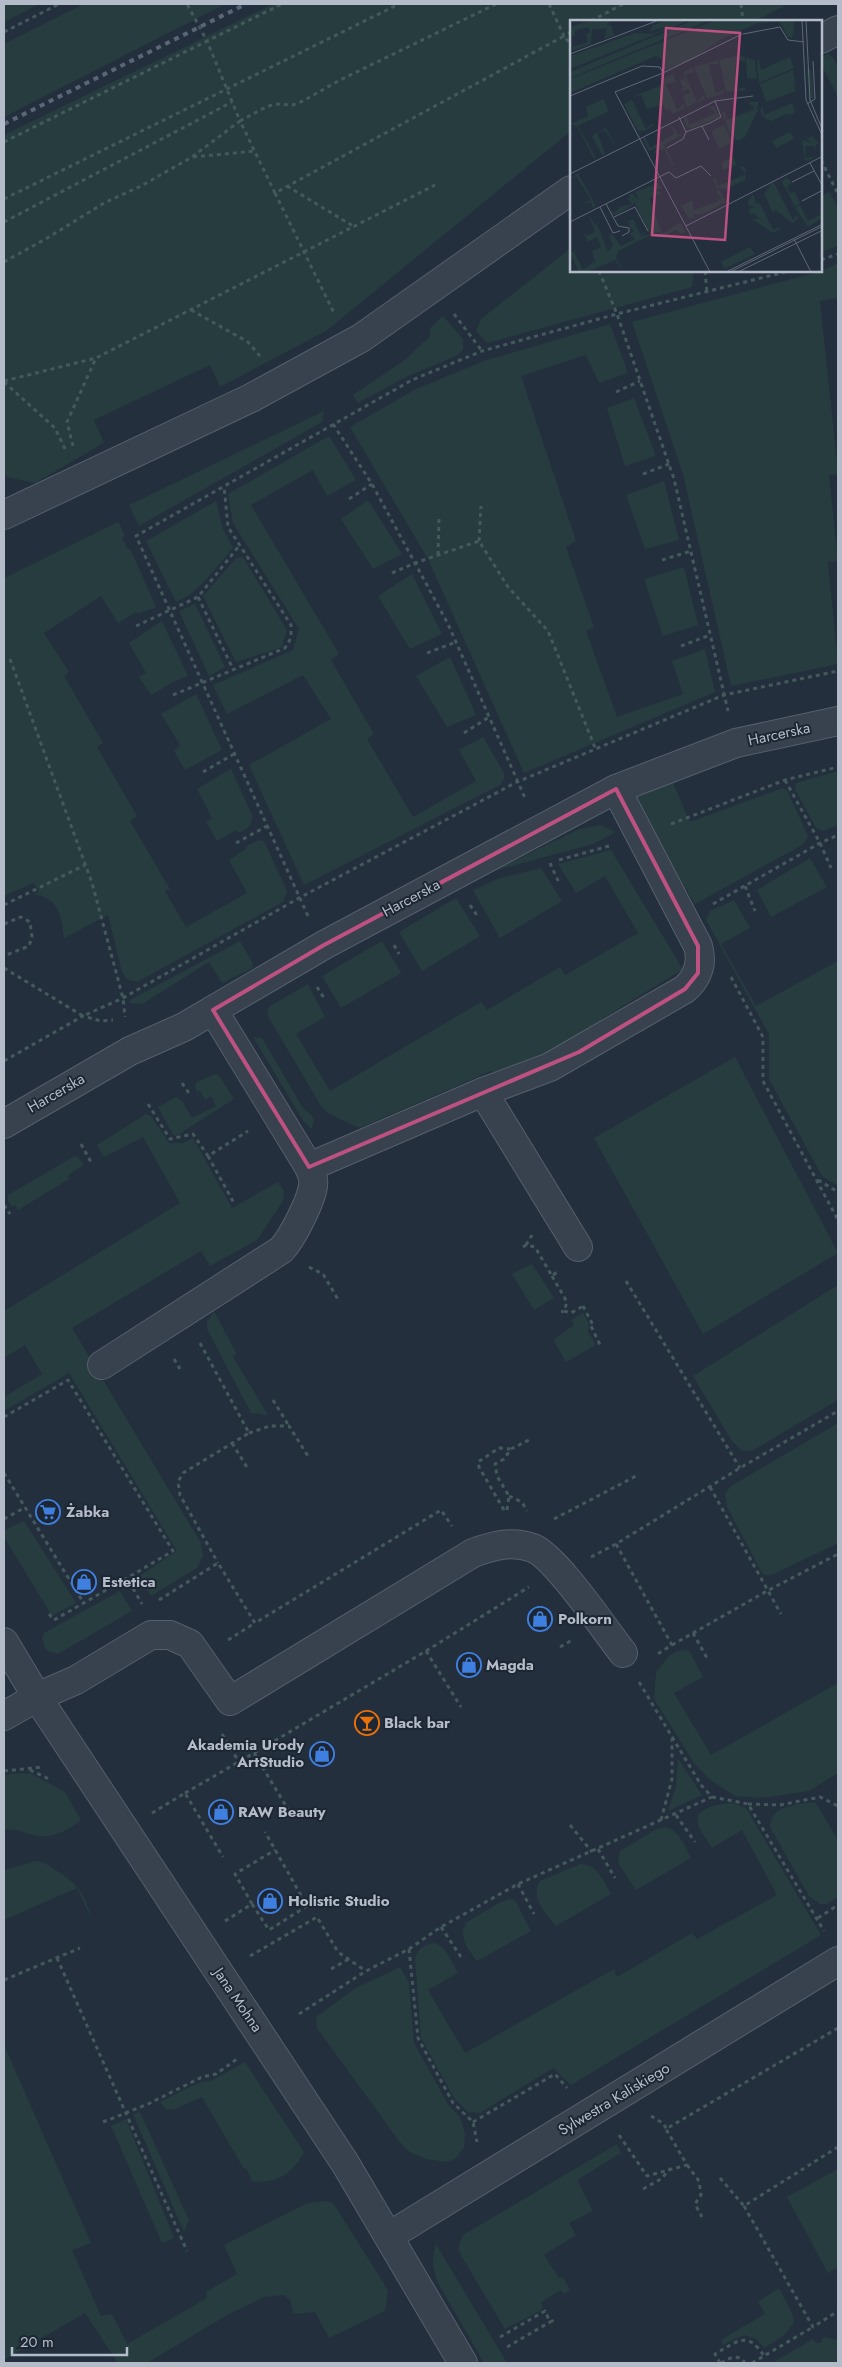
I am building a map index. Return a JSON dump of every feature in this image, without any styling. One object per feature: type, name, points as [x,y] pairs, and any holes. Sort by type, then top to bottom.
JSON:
[{"type":"street","points":[[822,38],[838,30]]},
{"type":"street","points":[[4,515],[283,381],[350,344],[435,287],[570,191]]},
{"type":"street","name":"Harcerska","points":[[4,1124],[130,1051],[184,1027],[324,945],[616,789],[736,743],[838,721]]},
{"type":"street","points":[[310,1167],[483,1092],[550,1067],[579,1052],[685,989],[696,978],[700,964],[698,946],[639,837],[616,789]]},
{"type":"street","points":[[102,1365],[276,1254],[286,1245],[293,1233],[313,1190],[310,1167],[213,1010]]},
{"type":"street","points":[[483,1092],[571,1258]]},
{"type":"street","points":[[4,1716],[37,1697],[76,1680],[145,1637],[164,1634],[175,1636],[190,1644],[230,1701],[473,1553],[502,1544],[521,1545],[538,1551],[558,1569],[627,1661]]},
{"type":"street","name":"Jana Mohna","points":[[4,1642],[37,1697],[264,2038],[389,2236],[463,2363]]},
{"type":"street","name":"Sylwestra Kaliskiego","points":[[389,2236],[832,1950]]},
{"type":"path","points":[[4,32],[59,4]]},
{"type":"path","points":[[187,4],[207,41],[240,120],[303,252],[350,344]]},
{"type":"path","points":[[4,142],[282,4]]},
{"type":"path","points":[[4,199],[399,4]]},
{"type":"path","points":[[4,262],[104,203],[142,186],[192,157],[240,120],[266,106],[293,105],[303,101],[340,80],[496,4]]},
{"type":"path","points":[[549,4],[564,36],[570,44]]},
{"type":"path","points":[[592,20],[623,4]]},
{"type":"path","points":[[740,4],[743,20]]},
{"type":"path","points":[[275,192],[570,33]]},
{"type":"path","points":[[4,222],[232,102]]},
{"type":"path","points":[[192,157],[255,151]]},
{"type":"path","points":[[822,162],[838,194]]},
{"type":"path","points":[[4,382],[96,358],[435,185]]},
{"type":"path","points":[[287,186],[354,226]]},
{"type":"path","points":[[822,260],[838,254]]},
{"type":"path","points":[[599,272],[617,314],[669,464],[736,743]]},
{"type":"path","points":[[704,272],[707,293]]},
{"type":"path","points":[[324,945],[299,898],[136,536],[412,380],[482,351],[617,314],[785,272]]},
{"type":"path","points":[[435,287],[482,351]]},
{"type":"path","points":[[190,310],[248,342],[283,381]]},
{"type":"path","points":[[80,480],[67,422],[96,358]]},
{"type":"path","points":[[616,392],[640,381]]},
{"type":"path","points":[[4,382],[55,428],[80,480]]},
{"type":"path","points":[[333,424],[372,484],[456,642],[541,829]]},
{"type":"path","points":[[643,474],[669,464]]},
{"type":"path","points":[[349,499],[372,484]]},
{"type":"path","points":[[173,695],[201,681],[285,648],[290,644],[291,626],[228,527],[224,486]]},
{"type":"path","points":[[481,506],[479,541],[508,586],[548,631],[596,750]]},
{"type":"path","points":[[438,556],[439,520]]},
{"type":"path","points":[[392,574],[415,563],[479,541]]},
{"type":"path","points":[[136,626],[198,597],[239,546]]},
{"type":"path","points":[[662,560],[691,551]]},
{"type":"path","points":[[198,597],[233,669]]},
{"type":"path","points":[[680,646],[710,635]]},
{"type":"path","points":[[427,652],[456,642]]},
{"type":"path","points":[[10,659],[85,865],[123,998],[125,1019]]},
{"type":"path","points":[[4,1061],[83,1016],[123,998],[299,898],[518,782],[724,695],[838,671]]},
{"type":"path","points":[[464,733],[489,717]]},
{"type":"path","points":[[203,772],[234,754]]},
{"type":"path","points":[[540,866],[639,837],[785,780],[838,767]]},
{"type":"path","points":[[785,780],[820,843],[831,868]]},
{"type":"path","points":[[236,843],[267,826]]},
{"type":"path","points":[[705,908],[820,843],[838,835]]},
{"type":"path","points":[[550,863],[559,883]]},
{"type":"path","points":[[4,905],[85,865]]},
{"type":"path","points":[[745,886],[755,911]]},
{"type":"path","points":[[4,924],[21,916],[30,922],[32,937],[29,946],[4,956]]},
{"type":"path","points":[[4,968],[83,1016],[102,1021],[125,1019],[133,1016]]},
{"type":"path","points":[[729,972],[763,1037],[763,1081],[838,1220]]},
{"type":"path","points":[[182,1082],[192,1096]]},
{"type":"path","points":[[148,1104],[170,1138],[176,1139],[190,1133],[193,1134],[208,1156],[235,1205]]},
{"type":"path","points":[[208,1156],[248,1131]]},
{"type":"path","points":[[81,1144],[92,1164]]},
{"type":"path","points":[[817,1180],[838,1192]]},
{"type":"path","points":[[4,1205],[10,1214]]},
{"type":"path","points":[[523,1247],[526,1245],[534,1247],[552,1276],[567,1302],[562,1311],[571,1313],[584,1305],[601,1347]]},
{"type":"path","points":[[552,1276],[571,1258]]},
{"type":"path","points":[[323,1274],[339,1301]]},
{"type":"path","points":[[626,1281],[740,1468]]},
{"type":"path","points":[[184,1313],[249,1433]]},
{"type":"path","points":[[4,1417],[68,1380],[173,1551],[54,1620],[49,1614]]},
{"type":"path","points":[[273,1400],[308,1456]]},
{"type":"path","points":[[148,1816],[426,1651],[558,1569],[587,1559],[616,1544],[838,1411]]},
{"type":"path","points":[[289,1426],[270,1426],[249,1433],[183,1473],[178,1482],[180,1496],[218,1564],[256,1623],[441,1510],[456,1532]]},
{"type":"path","points":[[511,1449],[499,1448],[478,1462],[479,1467],[507,1515],[509,1496],[494,1468],[495,1464],[504,1459],[511,1449],[529,1440]]},
{"type":"path","points":[[232,1443],[248,1469]]},
{"type":"path","points":[[4,1473],[83,1602]]},
{"type":"path","points":[[561,1518],[636,1476]]},
{"type":"path","points":[[710,1487],[781,1614]]},
{"type":"path","points":[[4,1519],[24,1508]]},
{"type":"path","points":[[616,1544],[672,1645]]},
{"type":"path","points":[[712,1797],[701,1785],[627,1661],[672,1645],[767,1591],[838,1554]]},
{"type":"path","points":[[153,1604],[218,1564]]},
{"type":"path","points":[[127,1578],[145,1609]]},
{"type":"path","points":[[693,1633],[707,1658]]},
{"type":"path","points":[[426,1651],[461,1707]]},
{"type":"path","points":[[219,1730],[239,1762]]},
{"type":"path","points":[[661,1820],[672,1779],[672,1738]]},
{"type":"path","points":[[254,1753],[292,1816]]},
{"type":"path","points":[[4,1771],[46,1766]]},
{"type":"path","points":[[184,1793],[223,1856]]},
{"type":"path","points":[[299,2014],[366,1971],[409,1949],[441,1927],[518,1884],[712,1797],[748,1804],[780,1805],[820,1797],[838,1806]]},
{"type":"path","points":[[748,1804],[818,1918],[832,1950]]},
{"type":"path","points":[[676,1814],[695,1842]]},
{"type":"path","points":[[570,1825],[592,1852]]},
{"type":"path","points":[[265,1832],[307,1906],[269,1930],[235,1874],[275,1850]]},
{"type":"path","points":[[598,1849],[615,1878]]},
{"type":"path","points":[[518,1884],[534,1914]]},
{"type":"path","points":[[220,1924],[252,1904]]},
{"type":"path","points":[[818,1918],[838,1905]]},
{"type":"path","points":[[244,1960],[317,1917],[338,1952],[366,1971]]},
{"type":"path","points":[[441,1927],[461,1957]]},
{"type":"path","points":[[4,1980],[80,1948]]},
{"type":"path","points":[[409,1949],[418,2038],[453,2103],[473,2122],[478,2141],[475,2150]]},
{"type":"path","points":[[58,1958],[188,2251]]},
{"type":"path","points":[[331,1969],[349,1959]]},
{"type":"path","points":[[666,2129],[838,2028]]},
{"type":"path","points":[[103,2122],[126,2111],[148,2104],[202,2077],[216,2074],[238,2058]]},
{"type":"path","points":[[473,2122],[555,2074],[570,2093]]},
{"type":"path","points":[[645,2115],[654,2117],[664,2124],[698,2181],[701,2196],[695,2204],[702,2217]]},
{"type":"path","points":[[616,2130],[647,2176],[687,2165]]},
{"type":"path","points":[[744,2206],[838,2147]]},
{"type":"path","points":[[643,2189],[661,2179],[671,2168]]},
{"type":"path","points":[[720,2178],[744,2206],[813,2327]]},
{"type":"path","points":[[500,2337],[545,2311],[552,2321],[506,2347]]},
{"type":"path","points":[[752,2363],[838,2313]]},
{"type":"path","points":[[715,2354],[743,2339],[750,2340],[764,2356]]},
{"type":"path","points":[[712,2350],[720,2363],[733,2357],[740,2358],[745,2363]]},
{"type":"highlighted area","points":[[616,789],[698,946],[698,973],[685,989],[579,1052],[309,1167],[213,1010],[324,945]]},
{"type":"green space","points":[[4,4],[40,4],[4,22]]},
{"type":"green space","points":[[84,4],[225,4],[4,117],[4,44]]},
{"type":"green space","points":[[273,4],[788,4],[757,20],[570,20],[570,132],[326,331],[220,387],[210,365],[94,420],[104,443],[35,483],[7,477],[4,473],[4,135]]},
{"type":"green space","points":[[828,54],[835,62],[839,80],[838,97],[822,66],[822,57]]},
{"type":"green space","points":[[829,192],[838,207],[838,246],[822,252],[822,196]]},
{"type":"green space","points":[[570,249],[570,272],[694,272],[692,287],[487,343],[476,331],[481,319]]},
{"type":"green space","points":[[838,263],[838,298],[820,301],[838,472],[838,474],[829,475],[838,561],[828,562],[838,664],[731,686],[683,474],[632,322],[822,271]]},
{"type":"green space","points":[[443,316],[463,339],[463,350],[456,356],[406,377],[358,403],[353,395],[406,359],[430,336],[430,328]]},
{"type":"green space","points":[[610,324],[628,373],[599,383],[586,355],[521,376],[576,541],[566,547],[594,627],[586,631],[617,717],[683,694],[672,661],[705,649],[715,692],[524,773],[428,559],[350,427],[416,389],[484,361]]},
{"type":"green space","points":[[634,398],[656,456],[625,466],[607,408]]},
{"type":"green space","points":[[324,411],[322,422],[139,526],[129,505]]},
{"type":"green space","points":[[329,436],[356,480],[327,496],[313,470],[251,505],[339,654],[331,660],[374,734],[367,739],[413,817],[476,781],[459,750],[483,737],[504,773],[504,779],[500,785],[304,885],[249,765],[331,719],[303,675],[227,714],[213,685],[293,650],[299,629],[233,523],[228,494]]},
{"type":"green space","points":[[664,481],[679,540],[645,549],[626,495]]},
{"type":"green space","points":[[368,500],[402,554],[373,569],[341,519]]},
{"type":"green space","points":[[216,501],[223,529],[233,548],[200,586],[185,598],[176,602],[146,541]]},
{"type":"green space","points":[[119,523],[125,536],[122,538],[127,548],[131,550],[156,607],[138,614],[136,612],[118,623],[101,596],[44,633],[69,672],[64,676],[103,743],[97,747],[137,816],[130,821],[170,889],[165,891],[186,927],[247,893],[229,860],[247,848],[246,846],[259,840],[264,841],[287,891],[283,902],[137,982],[128,980],[122,972],[108,915],[64,938],[62,922],[57,909],[48,899],[33,895],[39,891],[33,883],[4,896],[4,578]]},
{"type":"green space","points":[[243,557],[287,630],[282,647],[236,662],[203,596],[236,558]]},
{"type":"green space","points":[[684,567],[698,625],[663,636],[644,579]]},
{"type":"green space","points":[[412,574],[442,634],[410,649],[378,596]]},
{"type":"green space","points":[[195,604],[225,667],[209,676],[179,611]]},
{"type":"green space","points":[[162,621],[188,676],[173,682],[151,695],[139,677],[146,673],[129,643]]},
{"type":"green space","points":[[450,657],[476,715],[447,727],[416,676]]},
{"type":"green space","points":[[196,694],[222,750],[185,770],[174,751],[180,745],[161,714]]},
{"type":"green space","points":[[231,769],[252,815],[252,822],[244,830],[238,833],[236,830],[217,841],[206,822],[212,818],[197,789]]},
{"type":"green space","points":[[838,771],[838,825],[823,831],[816,828],[795,789],[796,783]]},
{"type":"green space","points":[[670,776],[690,822],[782,788],[787,790],[808,836],[804,844],[695,904],[628,791]]},
{"type":"green space","points":[[601,825],[616,832],[593,844],[493,871],[579,829]]},
{"type":"green space","points":[[611,850],[682,968],[680,971],[602,1019],[588,1032],[546,1056],[497,1073],[491,1071],[360,1128],[329,1114],[321,1106],[269,1018],[267,1010],[270,1006],[308,984],[325,1017],[296,1034],[330,1091],[481,1002],[487,1010],[560,967],[565,975],[638,933],[605,876],[576,893],[558,864]]},
{"type":"green space","points":[[810,858],[827,887],[771,917],[757,890]]},
{"type":"green space","points":[[541,868],[562,901],[500,938],[473,890],[500,878]]},
{"type":"green space","points":[[456,898],[480,936],[422,971],[399,932]]},
{"type":"green space","points":[[734,900],[750,928],[721,944],[756,1006],[838,961],[838,1186],[822,1176],[769,1079],[769,1034],[706,920],[710,911]]},
{"type":"green space","points":[[240,941],[252,962],[253,968],[222,983],[209,962],[142,1004],[130,1003],[130,1000]]},
{"type":"green space","points":[[382,941],[401,973],[341,1008],[322,976]]},
{"type":"green space","points":[[253,1037],[262,1038],[303,1108],[314,1118],[312,1129],[304,1122]]},
{"type":"green space","points":[[735,1057],[838,1253],[703,1334],[594,1138]]},
{"type":"green space","points":[[215,1074],[219,1075],[234,1099],[176,1136],[173,1135],[158,1107],[176,1097],[182,1101],[192,1118],[216,1106],[211,1096],[205,1100],[200,1091],[197,1092],[195,1085],[197,1082]]},
{"type":"green space","points":[[146,1114],[151,1116],[169,1143],[183,1143],[193,1138],[232,1208],[278,1182],[284,1191],[283,1201],[257,1240],[210,1266],[201,1251],[72,1328],[201,1543],[203,1556],[197,1568],[151,1596],[140,1579],[141,1575],[177,1551],[69,1373],[4,1411],[4,1397],[42,1374],[25,1345],[4,1358],[4,1311],[180,1203],[143,1137],[104,1157],[97,1145]]},
{"type":"green space","points":[[75,1156],[84,1165],[68,1175],[69,1179],[18,1210],[15,1205],[12,1207],[8,1201],[8,1195]]},
{"type":"green space","points":[[532,1264],[554,1298],[534,1310],[512,1274]]},
{"type":"green space","points":[[838,1285],[838,1400],[752,1451],[741,1450],[732,1441],[693,1376]]},
{"type":"green space","points":[[214,1311],[236,1353],[233,1357],[268,1415],[251,1413],[207,1329],[207,1322]]},
{"type":"green space","points":[[583,1313],[589,1324],[588,1332],[596,1345],[566,1362],[553,1340],[574,1325],[571,1320]]},
{"type":"green space","points":[[838,1423],[838,1543],[772,1575],[765,1575],[761,1571],[727,1507],[725,1494],[731,1486]]},
{"type":"green space","points":[[24,1521],[76,1603],[52,1616],[4,1537],[4,1530]]},
{"type":"green space","points":[[120,1591],[132,1611],[58,1654],[46,1650],[42,1639],[44,1633]]},
{"type":"green space","points":[[687,1650],[690,1652],[703,1677],[674,1693],[711,1755],[838,1683],[838,1773],[809,1791],[761,1798],[735,1796],[709,1779],[694,1763],[654,1699],[656,1672],[670,1655],[678,1651]]},
{"type":"green space","points":[[678,1759],[702,1795],[668,1811],[676,1787]]},
{"type":"green space","points":[[32,1774],[65,1792],[81,1820],[65,1830],[46,1836],[16,1830],[4,1830],[4,1775]]},
{"type":"green space","points":[[815,1802],[838,1840],[838,1897],[827,1904],[820,1904],[809,1896],[770,1827],[771,1820],[780,1810],[794,1805]]},
{"type":"green space","points":[[733,1803],[746,1808],[821,1935],[571,2085],[553,2068],[480,2113],[468,2112],[454,2098],[421,2038],[415,1958],[420,1949],[429,1944],[439,1945],[446,1952],[458,1973],[428,1990],[465,2053],[614,1969],[617,1977],[692,1933],[697,1939],[777,1895],[742,1830],[712,1848],[698,1826],[697,1816],[705,1809]]},
{"type":"green space","points":[[665,1827],[678,1835],[691,1858],[636,1890],[618,1863],[620,1851],[657,1829]]},
{"type":"green space","points":[[36,1861],[42,1862],[65,1876],[76,1886],[86,1903],[92,1920],[77,1888],[4,1920],[4,1870]]},
{"type":"green space","points":[[580,1864],[595,1870],[603,1879],[611,1894],[556,1926],[540,1905],[536,1893],[537,1887],[540,1881]]},
{"type":"green space","points":[[510,1899],[515,1900],[531,1931],[477,1961],[463,1938],[464,1927],[467,1922],[499,1903]]},
{"type":"green space","points":[[400,1967],[409,1983],[414,2043],[449,2106],[460,2117],[465,2134],[464,2147],[455,2159],[446,2162],[427,2159],[411,2153],[399,2141],[317,2028],[316,2017],[356,1988]]},
{"type":"green space","points":[[4,2045],[91,2243],[72,2250],[101,2316],[112,2314],[127,2344],[207,2298],[206,2292],[237,2274],[224,2245],[308,2203],[326,2201],[333,2203],[388,2291],[385,2311],[329,2338],[315,2312],[293,2314],[291,2301],[284,2295],[264,2297],[227,2315],[147,2363],[118,2363],[85,2313],[4,2360]]},
{"type":"green space","points":[[245,2062],[304,2152],[295,2166],[283,2176],[268,2181],[252,2181],[202,2097],[175,2109],[166,2110],[160,2102],[200,2082],[211,2081]]},
{"type":"green space","points":[[140,2112],[189,2220],[184,2232],[133,2114]]},
{"type":"green space","points":[[126,2119],[174,2238],[162,2243],[111,2126]]},
{"type":"green space","points":[[617,2144],[621,2153],[577,2180],[593,2211],[569,2223],[576,2235],[544,2255],[559,2278],[563,2277],[570,2290],[564,2294],[561,2290],[541,2302],[543,2307],[540,2311],[505,2329],[462,2257],[458,2248],[463,2235]]},
{"type":"green space","points":[[838,2169],[838,2267],[828,2273],[787,2197]]},
{"type":"green space","points":[[436,2244],[507,2363],[484,2363],[437,2281],[433,2263]]},
{"type":"green space","points":[[779,2288],[792,2313],[794,2323],[783,2336],[764,2348],[756,2339],[744,2335],[723,2345],[721,2340],[765,2314],[758,2302]]},
{"type":"green space","points":[[823,2337],[838,2340],[838,2363],[772,2363],[813,2339],[816,2343],[821,2343]]},
{"type":"railway","points":[[4,124],[246,4]]},
{"type":"place","name":"Żabka","points":[[48,1512]]},
{"type":"place","name":"Estetica","points":[[84,1582]]},
{"type":"place","name":"Polkorn","points":[[540,1619]]},
{"type":"place","name":"Magda","points":[[469,1665]]},
{"type":"place","name":"Black bar","points":[[367,1723]]},
{"type":"place","name":"Akademia Urody ArtStudio","points":[[322,1754]]},
{"type":"place","name":"RAW Beauty","points":[[221,1812]]},
{"type":"place","name":"Holistic Studio","points":[[270,1901]]}]
